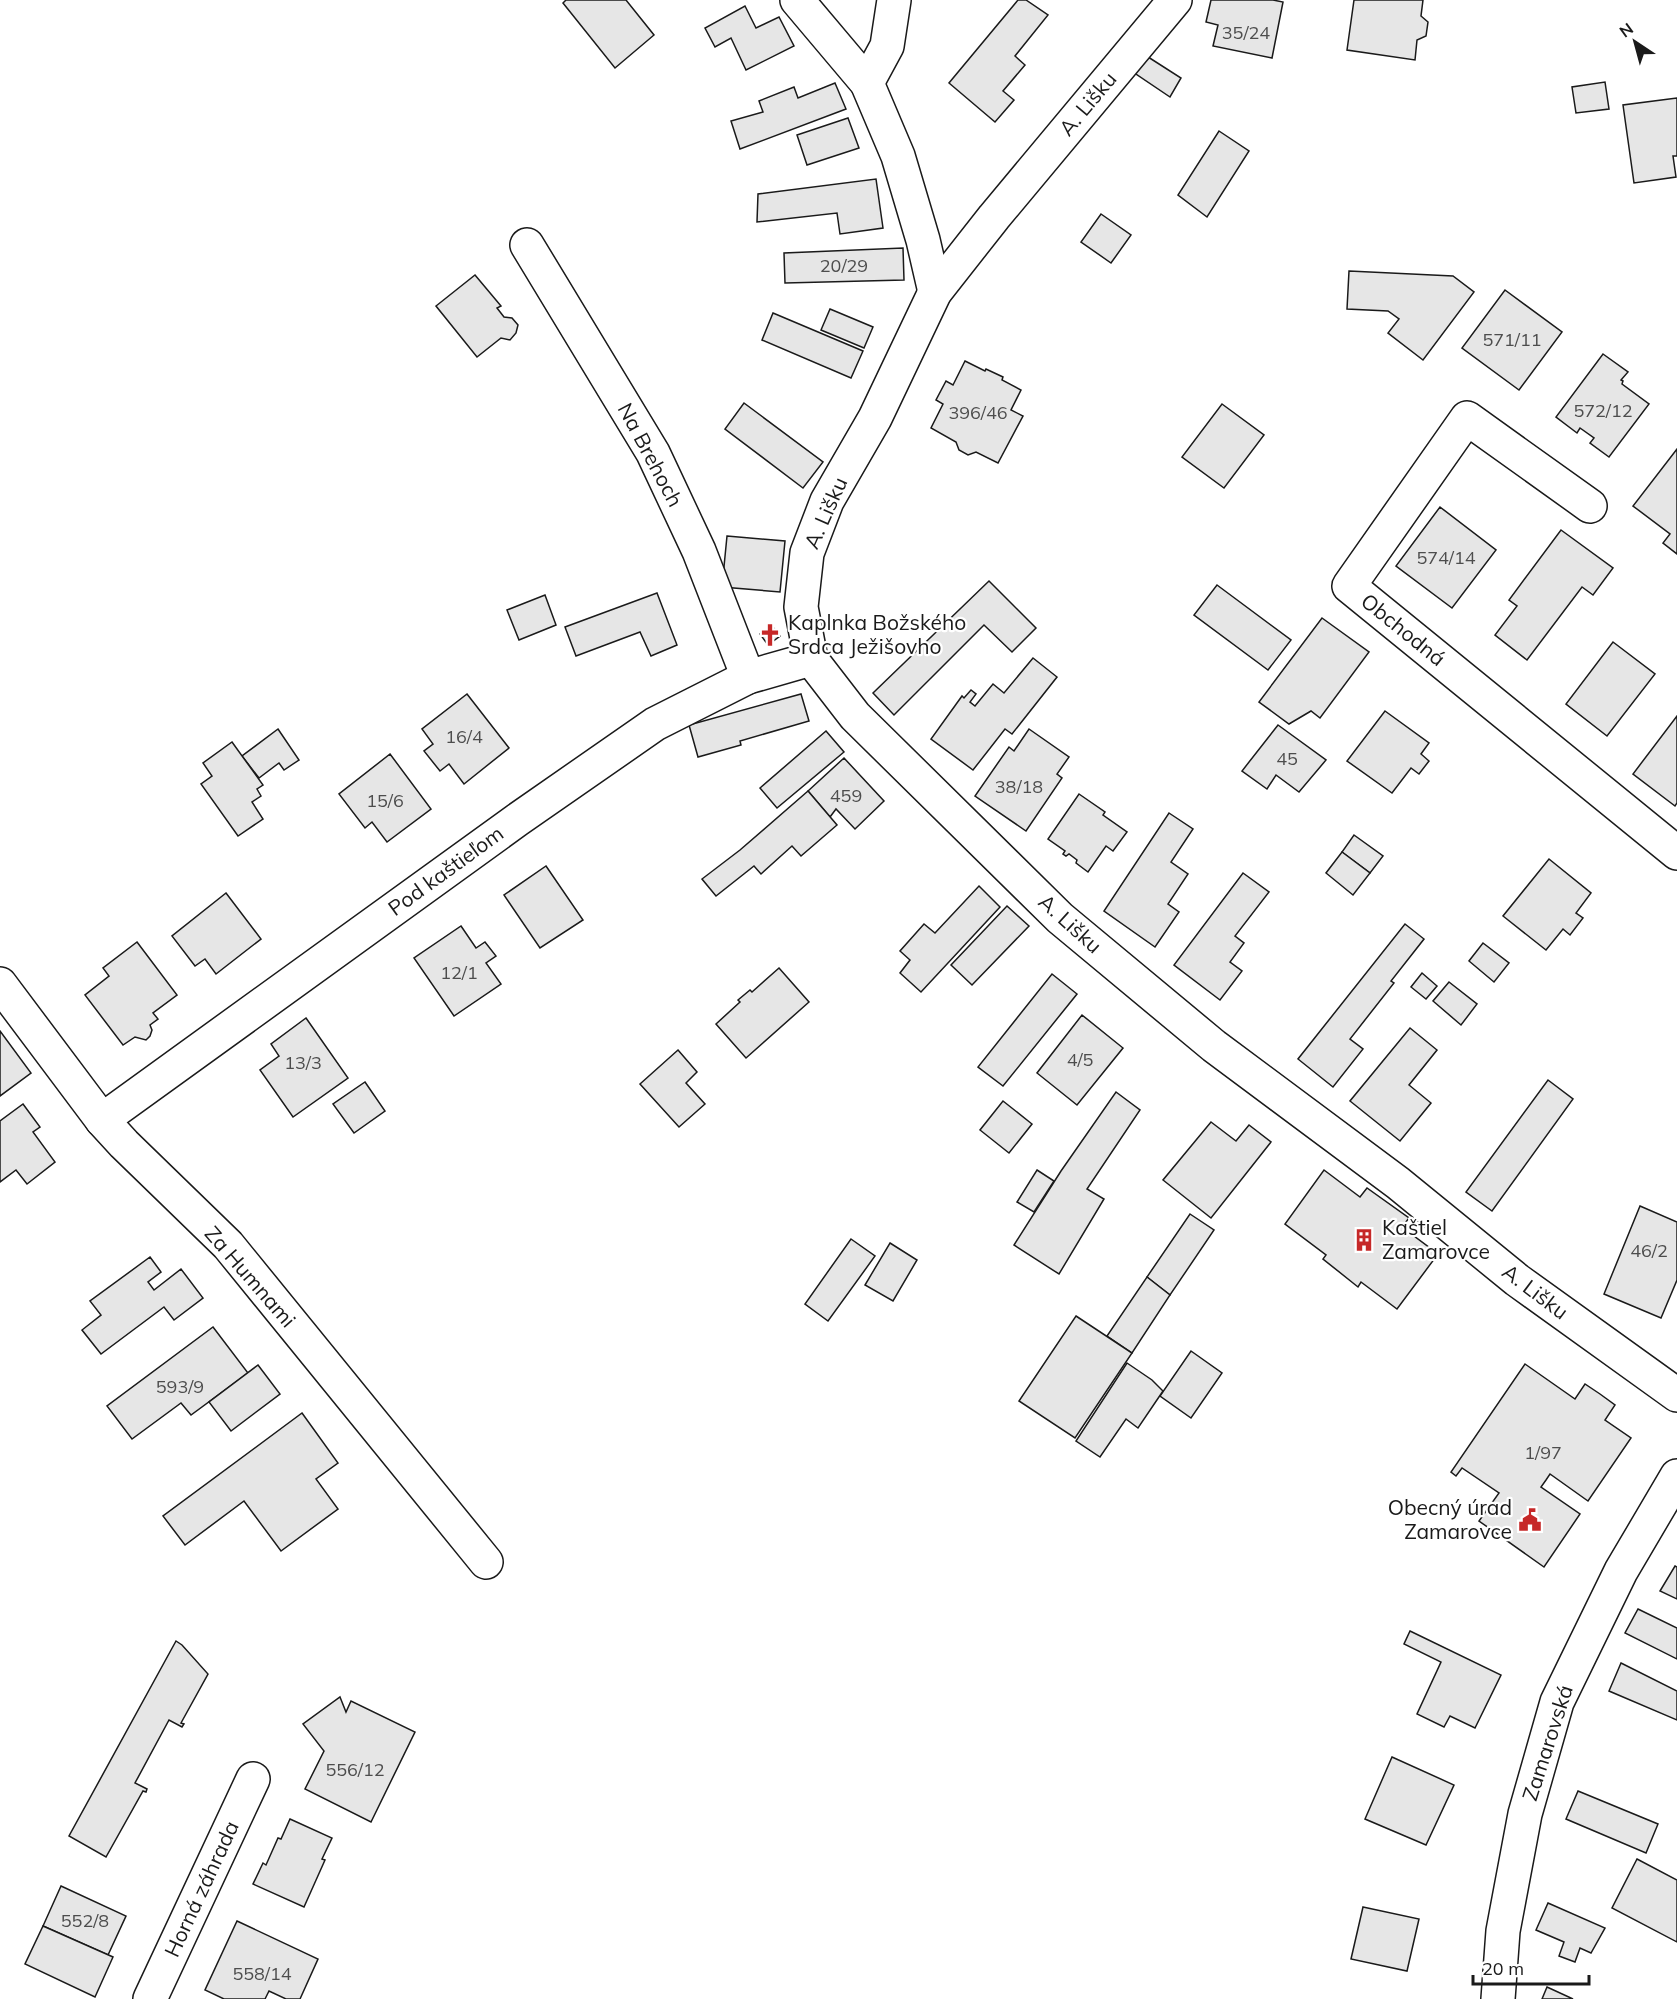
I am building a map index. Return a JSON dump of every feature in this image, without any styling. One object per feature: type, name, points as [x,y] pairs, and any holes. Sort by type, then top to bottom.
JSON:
[{"type":"street","points":[[797,0],[867,83],[898,156],[923,240],[935,292]]},
{"type":"street","points":[[867,83],[887,46],[894,0]]},
{"type":"street","name":"A. Lišku","points":[[1175,0],[994,217],[935,292],[875,418],[827,501],[807,553],[801,606],[811,659],[855,716],[1060,918],[1214,1046],[1398,1183],[1517,1280],[1677,1395]]},
{"type":"street","name":"Na Brehoch","points":[[527,245],[653,453],[699,551],[748,677]]},
{"type":"street","name":"Obchodná","points":[[1590,506],[1467,418],[1349,586],[1677,853]]},
{"type":"street","name":"Pod kaštieľom","points":[[102,1120],[516,820],[655,724],[748,677],[811,659]]},
{"type":"street","name":"Za Humnami","points":[[5,990],[102,1120],[228,1245],[486,1562]]},
{"type":"street","name":"Zamarovská","points":[[1498,1999],[1503,1931],[1525,1814],[1557,1702],[1622,1571],[1677,1476]]},
{"type":"street","name":"Horná záhrada","points":[[150,1999],[253,1779]]},
{"type":"building","points":[[566,0],[626,0],[654,35],[615,68],[563,3]]},
{"type":"building","points":[[1018,0],[1026,0],[1048,15],[1015,56],[1025,65],[1003,91],[1014,100],[995,122],[949,83]]},
{"type":"building","points":[[1211,0],[1283,2],[1272,58],[1213,46],[1218,25],[1206,22]]},
{"type":"building","points":[[1354,0],[1423,0],[1421,16],[1428,22],[1426,36],[1417,40],[1415,60],[1347,50]]},
{"type":"building","points":[[745,6],[756,28],[779,17],[794,46],[746,70],[731,38],[715,47],[705,28]]},
{"type":"building","points":[[1145,55],[1181,78],[1170,97],[1133,72]]},
{"type":"building","points":[[1605,82],[1609,109],[1576,113],[1572,87]]},
{"type":"building","points":[[835,83],[846,109],[740,149],[731,121],[763,112],[759,101],[794,87],[798,98]]},
{"type":"building","points":[[1677,98],[1677,156],[1673,156],[1676,177],[1634,183],[1623,105]]},
{"type":"building","points":[[848,118],[859,148],[807,165],[797,135]]},
{"type":"building","points":[[1219,131],[1249,151],[1207,217],[1178,195]]},
{"type":"building","points":[[876,179],[883,228],[840,234],[837,213],[757,222],[758,194]]},
{"type":"building","points":[[1101,214],[1131,235],[1111,263],[1081,242]]},
{"type":"building","points":[[903,248],[904,280],[785,283],[784,253]]},
{"type":"building","points":[[1349,271],[1453,276],[1474,292],[1423,360],[1388,333],[1399,319],[1388,311],[1347,309]]},
{"type":"building","points":[[475,275],[501,306],[497,308],[504,317],[512,318],[518,325],[516,333],[510,340],[501,338],[477,357],[436,306]]},
{"type":"building","points":[[1505,290],[1562,332],[1519,390],[1462,348]]},
{"type":"building","points":[[830,309],[873,327],[864,348],[821,330]]},
{"type":"building","points":[[773,313],[863,351],[851,378],[762,340]]},
{"type":"building","points":[[1603,354],[1628,372],[1621,380],[1622,384],[1649,404],[1609,457],[1590,443],[1594,438],[1580,428],[1577,433],[1556,417]]},
{"type":"building","points":[[965,361],[1003,377],[1002,380],[1021,390],[1011,410],[1023,416],[998,463],[976,452],[968,455],[959,450],[956,442],[931,428],[943,404],[936,400],[946,381],[953,385]]},
{"type":"building","points":[[744,403],[823,462],[803,488],[725,429]]},
{"type":"building","points":[[1222,404],[1264,435],[1224,488],[1182,457]]},
{"type":"building","points":[[1677,449],[1677,554],[1663,543],[1670,534],[1633,506]]},
{"type":"building","points":[[1440,507],[1496,550],[1452,608],[1396,566]]},
{"type":"building","points":[[1561,530],[1613,568],[1593,595],[1582,587],[1527,660],[1495,635],[1517,606],[1509,600]]},
{"type":"building","points":[[727,536],[785,541],[780,592],[722,587]]},
{"type":"building","points":[[989,581],[1036,628],[1012,652],[984,625],[894,715],[873,693]]},
{"type":"building","points":[[1217,585],[1291,640],[1268,670],[1194,615]]},
{"type":"building","points":[[657,593],[677,645],[651,656],[640,632],[576,656],[565,627]]},
{"type":"building","points":[[545,595],[556,625],[519,640],[507,610]]},
{"type":"building","points":[[1322,618],[1369,652],[1320,718],[1311,711],[1289,724],[1259,702]]},
{"type":"building","name":"Kaplnka Božského Srdca Ježišovho","points":[[772,626],[780,636],[768,645],[760,634]]},
{"type":"building","points":[[1613,642],[1655,674],[1607,736],[1566,704]]},
{"type":"building","points":[[1033,658],[1057,677],[1012,734],[1005,729],[973,770],[931,739],[962,696],[964,698],[971,690],[976,694],[970,702],[975,706],[993,684],[1004,693]]},
{"type":"building","points":[[467,694],[509,748],[464,784],[449,764],[440,771],[424,751],[433,744],[422,729]]},
{"type":"building","points":[[801,694],[809,721],[740,741],[741,745],[698,757],[689,725]]},
{"type":"building","points":[[1385,711],[1429,743],[1421,754],[1429,761],[1419,774],[1411,768],[1392,793],[1347,761]]},
{"type":"building","points":[[1677,716],[1677,803],[1675,806],[1633,774]]},
{"type":"building","points":[[1278,725],[1326,760],[1299,792],[1276,775],[1267,789],[1242,771]]},
{"type":"building","points":[[278,729],[299,760],[284,770],[279,763],[259,778],[242,756]]},
{"type":"building","points":[[1029,729],[1069,757],[1057,774],[1062,778],[1026,831],[975,796],[1009,747],[1014,751]]},
{"type":"building","points":[[826,731],[844,752],[777,808],[760,788]]},
{"type":"building","points":[[232,742],[263,785],[257,789],[261,796],[252,802],[263,819],[238,836],[201,784],[212,776],[203,763]]},
{"type":"building","points":[[390,754],[431,809],[387,842],[372,822],[365,828],[339,794]]},
{"type":"building","points":[[844,758],[884,801],[855,829],[836,809],[830,817],[808,791]]},
{"type":"building","points":[[808,791],[837,825],[801,856],[792,846],[761,874],[754,866],[716,896],[702,879],[740,850]]},
{"type":"building","points":[[1079,794],[1105,812],[1103,815],[1127,832],[1113,851],[1106,846],[1088,872],[1076,863],[1077,860],[1069,854],[1066,856],[1063,854],[1065,851],[1048,839]]},
{"type":"building","points":[[1169,813],[1193,829],[1171,862],[1188,874],[1168,904],[1179,912],[1155,947],[1104,911]]},
{"type":"building","points":[[1354,835],[1383,856],[1370,873],[1342,852]]},
{"type":"building","points":[[1342,852],[1370,873],[1353,895],[1326,873]]},
{"type":"building","points":[[1549,859],[1591,893],[1576,913],[1583,918],[1570,935],[1563,929],[1546,950],[1503,916]]},
{"type":"building","points":[[546,866],[583,920],[540,948],[504,895]]},
{"type":"building","points":[[1243,873],[1269,892],[1235,936],[1244,943],[1230,962],[1242,971],[1220,1000],[1174,965]]},
{"type":"building","points":[[979,886],[1000,907],[921,992],[900,973],[910,960],[900,951],[924,924],[935,933]]},
{"type":"building","points":[[226,893],[261,939],[216,974],[205,959],[195,966],[172,936]]},
{"type":"building","points":[[1007,906],[1029,926],[972,985],[951,965]]},
{"type":"building","points":[[1405,924],[1424,939],[1391,981],[1394,983],[1350,1039],[1363,1049],[1333,1087],[1298,1059]]},
{"type":"building","points":[[461,926],[476,948],[485,942],[496,956],[486,963],[501,984],[454,1016],[414,958]]},
{"type":"building","points":[[137,942],[177,995],[153,1013],[158,1019],[150,1025],[152,1030],[146,1040],[135,1037],[123,1045],[85,995],[109,976],[103,968]]},
{"type":"building","points":[[1483,943],[1509,963],[1494,982],[1469,961]]},
{"type":"building","points":[[779,968],[809,1002],[746,1058],[716,1024],[740,1002],[738,1000],[750,990],[752,992]]},
{"type":"building","points":[[1422,973],[1437,986],[1426,999],[1411,987]]},
{"type":"building","points":[[1052,974],[1077,994],[1003,1086],[978,1067]]},
{"type":"building","points":[[1449,982],[1477,1004],[1461,1025],[1433,1001]]},
{"type":"building","points":[[1082,1015],[1123,1048],[1077,1105],[1037,1073]]},
{"type":"building","points":[[306,1018],[348,1078],[293,1117],[260,1070],[279,1056],[271,1044]]},
{"type":"building","points":[[1410,1028],[1437,1050],[1409,1085],[1431,1103],[1400,1141],[1350,1101]]},
{"type":"building","points":[[0,1031],[31,1073],[0,1096]]},
{"type":"building","points":[[678,1050],[697,1072],[686,1083],[705,1104],[679,1127],[640,1084]]},
{"type":"building","points":[[1548,1080],[1573,1099],[1492,1211],[1466,1192]]},
{"type":"building","points":[[365,1082],[385,1111],[354,1133],[333,1104]]},
{"type":"building","points":[[1116,1092],[1140,1110],[1087,1189],[1104,1199],[1059,1274],[1014,1245],[1061,1171]]},
{"type":"building","points":[[1003,1101],[1032,1124],[1009,1153],[980,1130]]},
{"type":"building","points":[[23,1104],[40,1127],[33,1132],[55,1162],[27,1184],[16,1170],[0,1182],[0,1121]]},
{"type":"building","points":[[1211,1122],[1236,1141],[1249,1125],[1271,1142],[1211,1218],[1163,1180]]},
{"type":"building","points":[[1037,1170],[1054,1181],[1034,1212],[1017,1202]]},
{"type":"building","name":"Kaštiel Zamarovce","points":[[1324,1170],[1360,1197],[1367,1188],[1409,1218],[1402,1227],[1438,1254],[1397,1309],[1361,1282],[1358,1287],[1323,1259],[1326,1255],[1285,1224]]},
{"type":"building","points":[[1640,1206],[1677,1222],[1677,1280],[1661,1318],[1604,1294]]},
{"type":"building","points":[[1190,1214],[1214,1230],[1170,1295],[1147,1277]]},
{"type":"building","points":[[851,1239],[875,1256],[828,1321],[805,1304]]},
{"type":"building","points":[[890,1243],[917,1260],[893,1301],[865,1285]]},
{"type":"building","points":[[150,1257],[161,1272],[148,1282],[154,1290],[181,1269],[203,1298],[174,1320],[164,1307],[101,1354],[82,1330],[101,1315],[90,1301]]},
{"type":"building","points":[[1147,1277],[1170,1295],[1132,1353],[1107,1336]]},
{"type":"building","points":[[1076,1316],[1132,1353],[1075,1438],[1019,1401]]},
{"type":"building","points":[[213,1327],[248,1373],[191,1415],[181,1403],[132,1439],[107,1406]]},
{"type":"building","points":[[1191,1351],[1222,1373],[1191,1418],[1160,1396]]},
{"type":"building","points":[[1127,1363],[1152,1380],[1163,1391],[1138,1428],[1126,1419],[1100,1457],[1076,1441]]},
{"type":"building","points":[[1525,1364],[1575,1399],[1585,1384],[1600,1394],[1615,1405],[1605,1420],[1631,1438],[1588,1501],[1550,1474],[1541,1487],[1580,1514],[1544,1567],[1479,1521],[1499,1493],[1462,1468],[1456,1476],[1451,1472]]},
{"type":"building","points":[[258,1365],[280,1394],[231,1431],[209,1402]]},
{"type":"building","points":[[302,1413],[338,1463],[316,1479],[338,1509],[281,1551],[244,1501],[185,1545],[163,1516]]},
{"type":"building","points":[[1675,1566],[1677,1567],[1677,1599],[1660,1591]]},
{"type":"building","points":[[1638,1609],[1677,1628],[1677,1659],[1625,1633]]},
{"type":"building","points":[[1410,1631],[1501,1675],[1475,1728],[1450,1716],[1444,1727],[1417,1714],[1441,1662],[1404,1644]]},
{"type":"building","points":[[176,1641],[208,1674],[181,1723],[184,1724],[182,1727],[169,1720],[135,1783],[147,1789],[146,1792],[143,1791],[106,1857],[69,1836]]},
{"type":"building","points":[[1621,1663],[1677,1691],[1677,1720],[1609,1691]]},
{"type":"building","points":[[340,1697],[346,1712],[351,1701],[415,1732],[371,1822],[305,1789],[324,1751],[303,1724]]},
{"type":"building","points":[[1392,1757],[1454,1785],[1426,1845],[1365,1819]]},
{"type":"building","points":[[1578,1791],[1658,1824],[1646,1853],[1566,1819]]},
{"type":"building","points":[[290,1819],[332,1838],[304,1907],[253,1884],[263,1863],[266,1865],[278,1838],[281,1839]]},
{"type":"building","points":[[1637,1859],[1677,1880],[1677,1942],[1612,1908]]},
{"type":"building","points":[[61,1886],[126,1916],[108,1955],[43,1926]]},
{"type":"building","points":[[1548,1903],[1605,1928],[1591,1953],[1580,1948],[1575,1962],[1559,1956],[1564,1942],[1536,1930]]},
{"type":"building","points":[[1363,1907],[1419,1919],[1407,1971],[1351,1959]]},
{"type":"building","points":[[237,1921],[318,1959],[300,1999],[286,1999],[269,1991],[265,1999],[224,1999],[205,1990]]},
{"type":"building","points":[[43,1926],[113,1957],[95,1997],[25,1964]]},
{"type":"building","points":[[1547,1987],[1573,1999],[1542,1999]]},
{"type":"place","name":"Kaplnka Božského Srdca Ježišovho","points":[[770,635]]},
{"type":"place","name":"Kaštiel Zamarovce","points":[[1364,1240]]},
{"type":"place","name":"Obecný úrad Zamarovce","points":[[1530,1520]]}]
